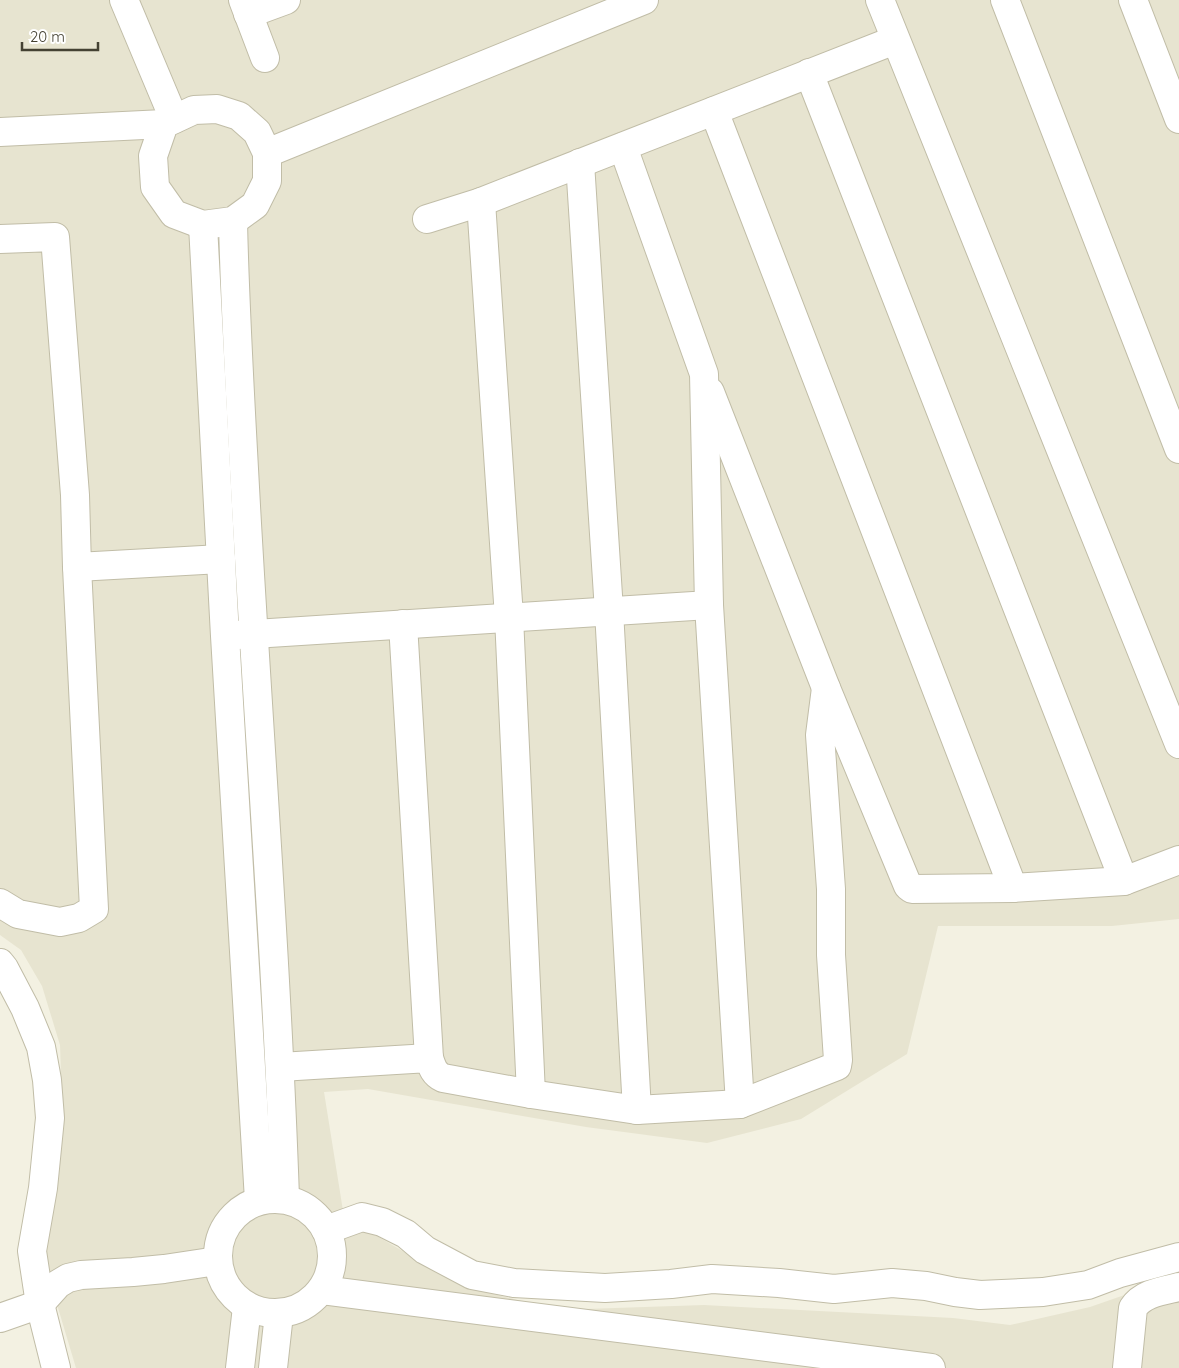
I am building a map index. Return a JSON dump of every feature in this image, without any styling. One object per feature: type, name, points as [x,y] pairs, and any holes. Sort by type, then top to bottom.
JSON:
[{"type":"street","points":[[0,132],[169,121],[194,110],[218,109],[239,116],[257,132],[267,154],[267,181],[255,205],[233,221],[204,225],[174,214],[155,187],[153,156],[169,121],[124,0]]},
{"type":"street","points":[[265,58],[246,7],[286,0]]},
{"type":"street","points":[[267,154],[644,0]]},
{"type":"street","points":[[880,0],[1179,744]]},
{"type":"street","points":[[1005,0],[1179,449]]},
{"type":"street","points":[[1133,0],[1179,119]]},
{"type":"street","points":[[427,219],[481,202],[895,40]]},
{"type":"street","points":[[810,73],[1124,881]]},
{"type":"street","points":[[714,111],[1013,888]]},
{"type":"street","points":[[623,147],[704,374],[826,688],[908,886],[912,889],[1013,888],[1124,881],[1179,860]]},
{"type":"street","points":[[580,163],[637,1110]]},
{"type":"street","points":[[481,202],[508,617],[530,1094]]},
{"type":"street","points":[[233,221],[234,298],[280,1067],[272,1199]]},
{"type":"street","points":[[204,225],[225,636],[272,1199]]},
{"type":"street","points":[[0,239],[55,237],[75,495],[94,909],[79,918],[60,922],[18,914],[0,903]]},
{"type":"street","points":[[704,374],[709,605],[740,1104]]},
{"type":"street","points":[[77,567],[221,559]]},
{"type":"street","points":[[225,636],[709,605]]},
{"type":"street","points":[[403,624],[429,1058],[434,1072],[443,1078],[530,1094],[637,1110],[740,1104],[836,1066],[838,1060],[831,955],[831,889],[820,735],[826,688]]},
{"type":"street","points":[[0,963],[28,1016],[41,1047],[47,1080],[50,1118],[43,1188],[32,1251],[40,1304],[56,1368]]},
{"type":"street","points":[[280,1067],[429,1058]]},
{"type":"street","points":[[272,1199],[309,1209],[326,1230],[332,1261],[322,1290],[303,1307],[280,1314],[247,1307],[226,1288],[217,1261],[220,1234],[236,1212],[272,1199]]},
{"type":"street","points":[[326,1230],[362,1217],[382,1222],[406,1234],[425,1250],[472,1275],[514,1283],[604,1288],[671,1284],[712,1279],[834,1289],[892,1283],[980,1294],[1043,1292],[1088,1285],[1120,1273],[1179,1257]]},
{"type":"street","points":[[0,1318],[40,1304],[58,1284],[68,1278],[81,1275],[164,1269],[217,1261]]},
{"type":"street","points":[[1127,1368],[1133,1308],[1138,1300],[1179,1286]]},
{"type":"street","points":[[322,1290],[931,1368]]},
{"type":"street","points":[[240,1368],[247,1307]]},
{"type":"street","points":[[273,1368],[280,1314]]},
{"type":"shaded area","points":[[0,0],[1179,0],[1179,919],[1112,926],[938,926],[907,1054],[801,1119],[707,1143],[586,1127],[368,1089],[324,1092],[344,1217],[463,1286],[556,1310],[704,1305],[953,1318],[1010,1325],[1090,1307],[1179,1276],[1179,1368],[76,1368],[44,1261],[48,1205],[63,1131],[60,1045],[42,986],[21,950],[0,935]]}]
